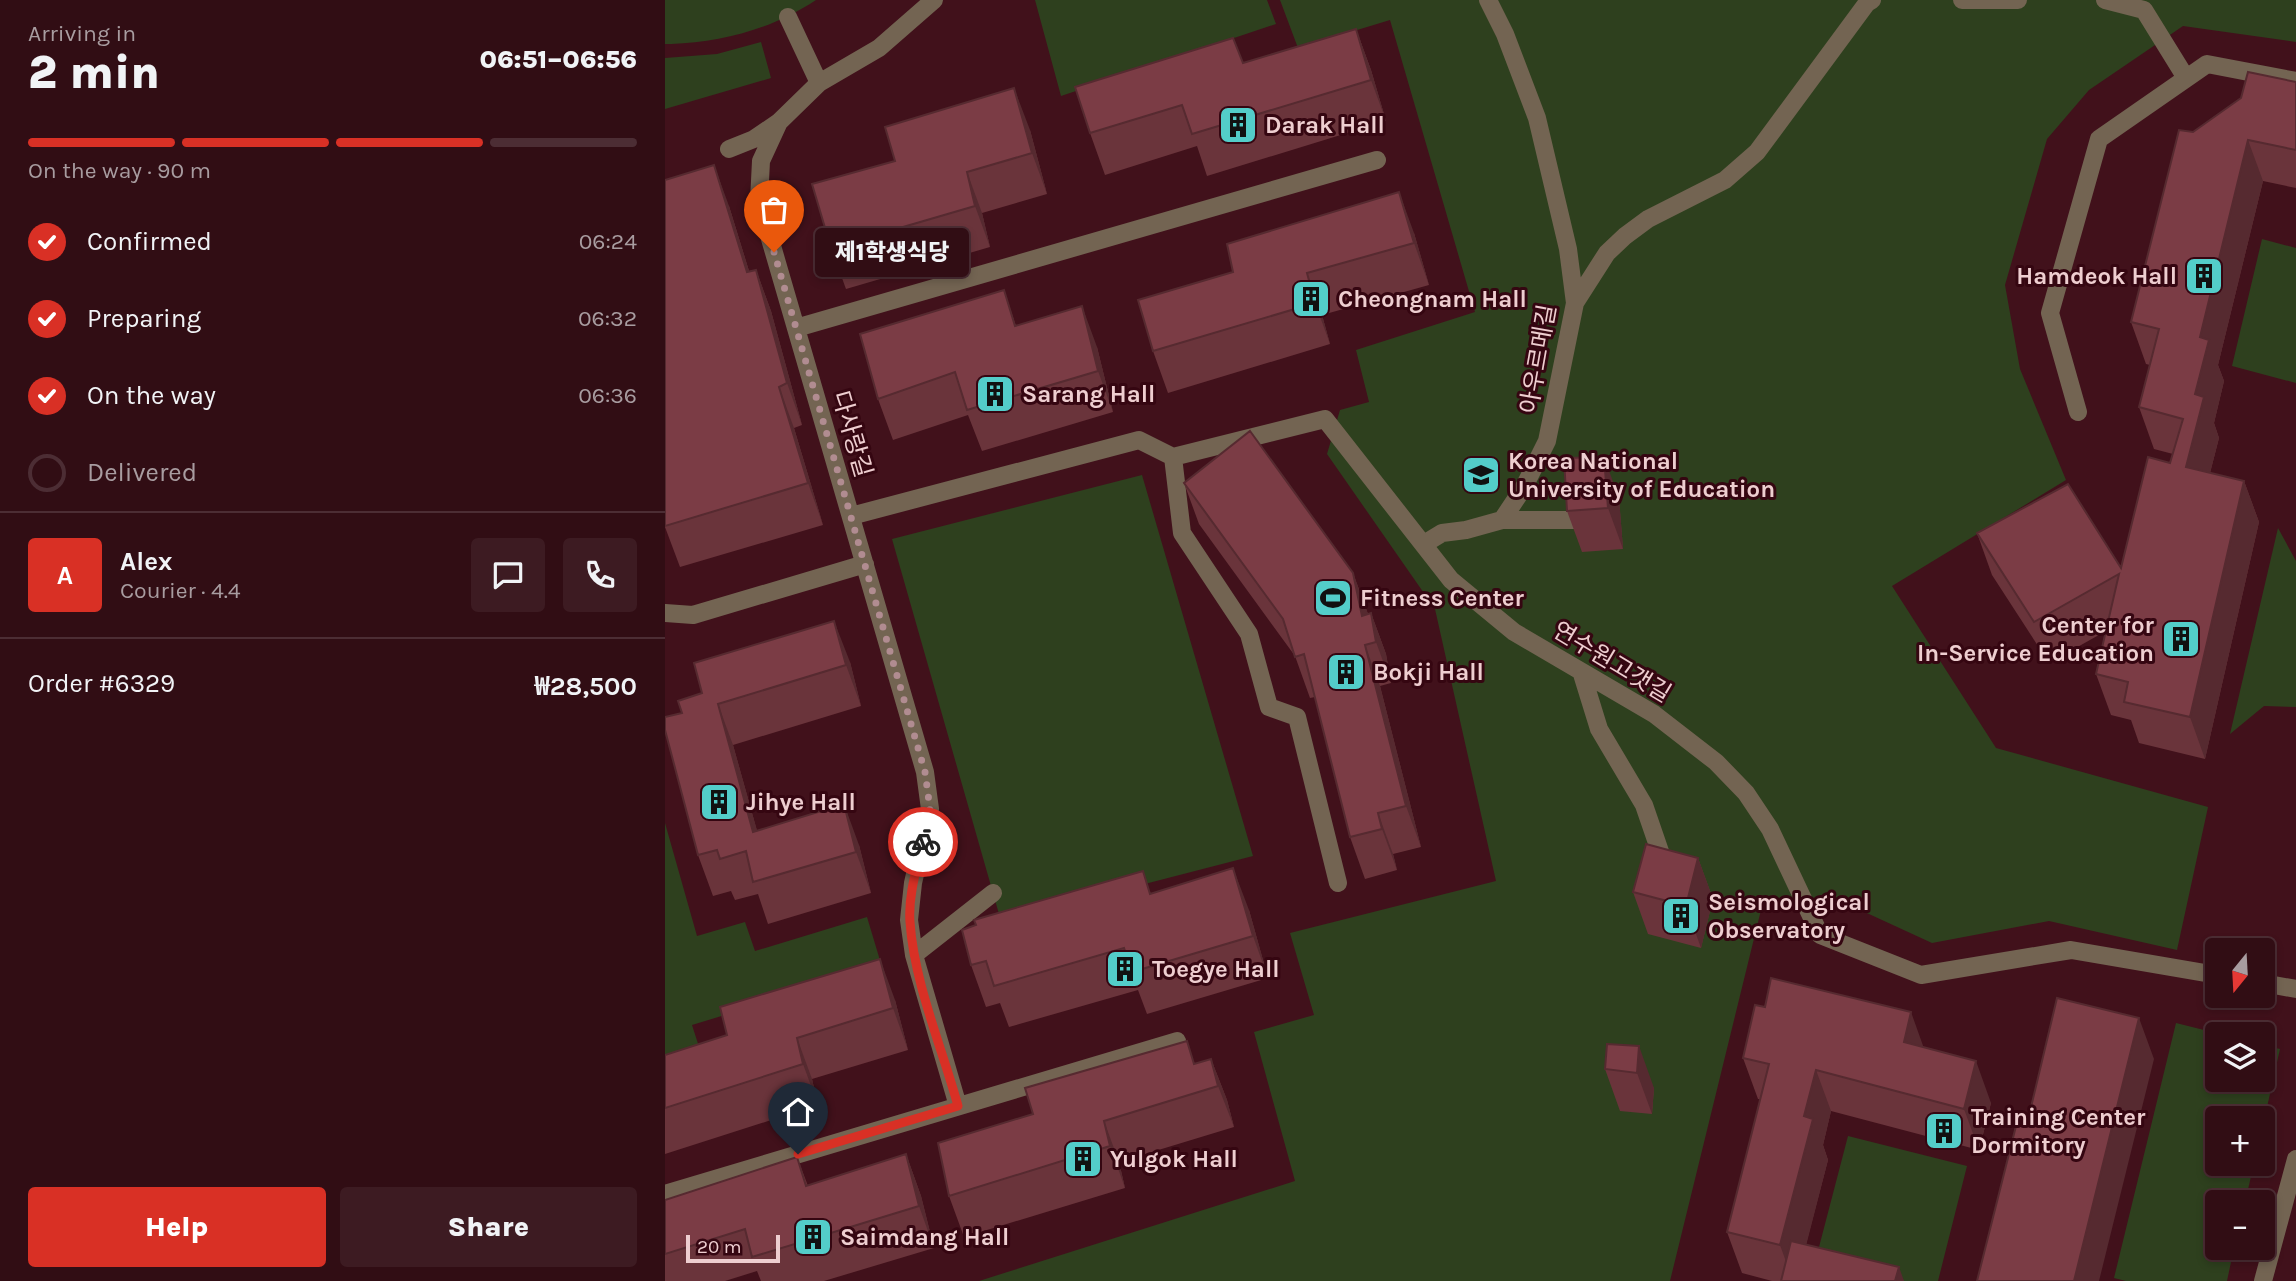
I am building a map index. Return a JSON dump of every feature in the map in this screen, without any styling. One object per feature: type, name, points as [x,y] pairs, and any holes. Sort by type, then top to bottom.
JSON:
[{"type":"street","name":"다사랑길","points":[[934,0],[879,47],[819,83],[779,122],[761,161],[759,201],[927,784],[930,809],[913,883],[909,920],[914,955],[958,1106]]},
{"type":"street","name":"아우르메길","points":[[1488,0],[1537,118],[1568,249],[1575,303],[1547,441],[1524,487],[1502,520]]},
{"type":"street","points":[[1575,303],[1607,253],[1625,236],[1648,219],[1725,180],[1757,152],[1867,3],[1872,0]]},
{"type":"street","points":[[1962,0],[2018,0]]},
{"type":"street","points":[[2105,0],[2144,10],[2186,78]]},
{"type":"street","points":[[788,17],[819,83]]},
{"type":"street","points":[[2078,412],[2050,313],[2099,139],[2207,64],[2296,81]]},
{"type":"street","points":[[729,149],[754,139],[779,122]]},
{"type":"street","points":[[796,328],[1377,160]]},
{"type":"street","name":"연수원고갯길","points":[[1174,457],[1325,419],[1451,580],[1514,632],[1654,714],[1716,762],[1746,793],[1770,829],[1820,935],[1921,975],[2071,950],[2205,973]]},
{"type":"street","points":[[851,516],[1139,440],[1174,457],[1182,533],[1249,634],[1269,707],[1297,717],[1338,883]]},
{"type":"street","points":[[1423,544],[1442,533],[1466,530],[1502,520],[1580,520]]},
{"type":"street","points":[[665,613],[693,615],[865,564]]},
{"type":"street","points":[[1582,674],[1599,729],[1644,805],[1668,874]]},
{"type":"street","points":[[914,955],[993,893]]},
{"type":"street","points":[[2275,985],[2296,989]]},
{"type":"street","points":[[665,1194],[1177,1041]]},
{"type":"street","points":[[2263,1281],[2296,1159]]},
{"type":"green space","points":[[665,0],[816,0],[782,19],[747,32],[690,43],[665,44]]},
{"type":"green space","points":[[1035,0],[1267,0],[1276,24],[1061,96]]},
{"type":"green space","points":[[1280,0],[2296,0],[2296,42],[2183,26],[2089,90],[2047,139],[2005,285],[2020,369],[2066,480],[1892,586],[1996,748],[2208,807],[2177,950],[2049,921],[1932,943],[1832,897],[1761,910],[1670,1281],[979,1281],[1295,1181],[1254,1032],[1314,1015],[1290,933],[1496,881],[1435,609],[1327,454],[1340,410],[1369,402],[1356,350],[1475,312],[1390,20],[1298,48]]},
{"type":"green space","points":[[761,42],[771,78],[665,109],[665,58],[717,54]]},
{"type":"green space","points":[[2262,239],[2296,248],[2296,383],[2232,366]]},
{"type":"green space","points":[[1142,475],[1253,856],[1001,921],[892,539]]},
{"type":"green space","points":[[2278,528],[2296,561],[2296,707],[2264,706],[2230,734]]},
{"type":"green space","points":[[665,823],[697,936],[745,922],[755,951],[867,917],[882,967],[692,1025],[701,1053],[665,1063]]},
{"type":"green space","points":[[2176,1023],[2205,1030],[2205,1092],[2270,1092],[2267,1106],[2205,1106],[2205,1176],[2251,1176],[2248,1190],[2205,1190],[2205,1260],[2231,1260],[2227,1281],[2126,1281],[2114,1278]]},
{"type":"green space","points":[[2275,1048],[2280,1049],[2275,1071]]},
{"type":"green space","points":[[1848,1136],[1967,1166],[1938,1281],[1859,1281],[1813,1270]]},
{"type":"building","points":[[1356,29],[1371,80],[1192,134],[1182,105],[1090,133],[1075,87],[1233,38],[1243,63]]},
{"type":"building","points":[[2248,72],[2296,82],[2296,150],[2248,140],[2200,337],[2209,340],[2195,394],[2204,397],[2186,467],[2244,481],[2190,717],[2124,702],[2128,682],[2096,674],[2119,574],[2034,622],[1977,533],[2068,484],[2121,568],[2148,457],[2170,463],[2183,419],[2139,407],[2159,329],[2131,322],[2179,130],[2193,132],[2241,98]]},
{"type":"building","points":[[1014,88],[1032,153],[967,172],[975,206],[831,248],[812,184],[895,161],[885,127]]},
{"type":"building","points":[[714,165],[747,272],[756,270],[787,383],[779,387],[808,483],[665,526],[665,180]]},
{"type":"building","points":[[1399,192],[1414,243],[1307,273],[1315,303],[1153,351],[1138,300],[1233,272],[1227,244]]},
{"type":"building","points":[[1004,290],[1015,326],[1082,306],[1098,371],[967,410],[955,372],[878,399],[860,334]]},
{"type":"building","name":"Bokji Hall","points":[[1250,431],[1353,573],[1362,616],[1371,613],[1376,642],[1365,645],[1406,806],[1378,813],[1382,829],[1350,837],[1304,654],[1295,657],[1283,619],[1184,483]]},
{"type":"building","points":[[1604,457],[1608,508],[1567,511],[1564,458]]},
{"type":"building","points":[[834,621],[846,665],[718,704],[753,832],[844,804],[856,852],[753,882],[746,851],[720,859],[717,850],[698,855],[665,730],[665,717],[682,713],[678,701],[702,693],[694,663]]},
{"type":"building","points":[[1646,844],[1698,858],[1686,906],[1633,892]]},
{"type":"building","points":[[1233,868],[1253,936],[1132,972],[1124,948],[994,986],[986,961],[971,965],[962,930],[976,925],[974,920],[1143,871],[1150,894]]},
{"type":"building","points":[[880,959],[893,1008],[797,1038],[803,1064],[665,1108],[665,1055],[727,1035],[720,1007]]},
{"type":"building","points":[[1771,978],[1911,1012],[1904,1042],[1976,1061],[1964,1109],[1816,1070],[1804,1116],[1813,1119],[1780,1245],[1727,1232],[1769,1064],[1743,1058],[1755,1005],[1765,1007]]},
{"type":"building","points":[[2057,998],[2139,1018],[2074,1281],[1977,1281],[2017,1122],[2027,1124]]},
{"type":"building","points":[[1187,1041],[1194,1064],[1211,1059],[1218,1086],[1104,1121],[1110,1146],[949,1196],[938,1143],[1033,1114],[1025,1088]]},
{"type":"building","points":[[1607,1044],[1639,1046],[1637,1073],[1605,1069]]},
{"type":"building","points":[[906,1154],[919,1206],[752,1257],[745,1229],[665,1254],[665,1200],[797,1157],[806,1186]]},
{"type":"building","points":[[1791,1241],[1899,1267],[1895,1281],[1781,1281]]},
{"type":"way so far","points":[[774,252],[925,772],[930,809],[923,842]]},
{"type":"place","name":"Darak Hall","points":[[1238,125]]},
{"type":"place","name":"제1학생식당","points":[[774,252]]},
{"type":"place","name":"Hamdeok Hall","points":[[2204,276]]},
{"type":"place","name":"Cheongnam Hall","points":[[1311,299]]},
{"type":"place","name":"Sarang Hall","points":[[995,394]]},
{"type":"place","name":"Korea National University of Education","points":[[1481,475]]},
{"type":"place","name":"Fitness Center","points":[[1333,598]]},
{"type":"place","name":"Center for In-Service Education","points":[[2181,639]]},
{"type":"place","name":"Bokji Hall","points":[[1346,672]]},
{"type":"place","name":"Jihye Hall","points":[[719,802]]},
{"type":"place","name":"Seismological Observatory","points":[[1681,916]]},
{"type":"place","name":"Toegye Hall","points":[[1125,969]]},
{"type":"place","name":"Training Center Dormitory","points":[[1944,1131]]},
{"type":"place","name":"Yulgok Hall","points":[[1083,1159]]},
{"type":"place","name":"Saimdang Hall","points":[[813,1237]]},
{"type":"route","points":[[798,1154],[958,1106],[914,955],[909,920],[913,883],[923,842]]}]
